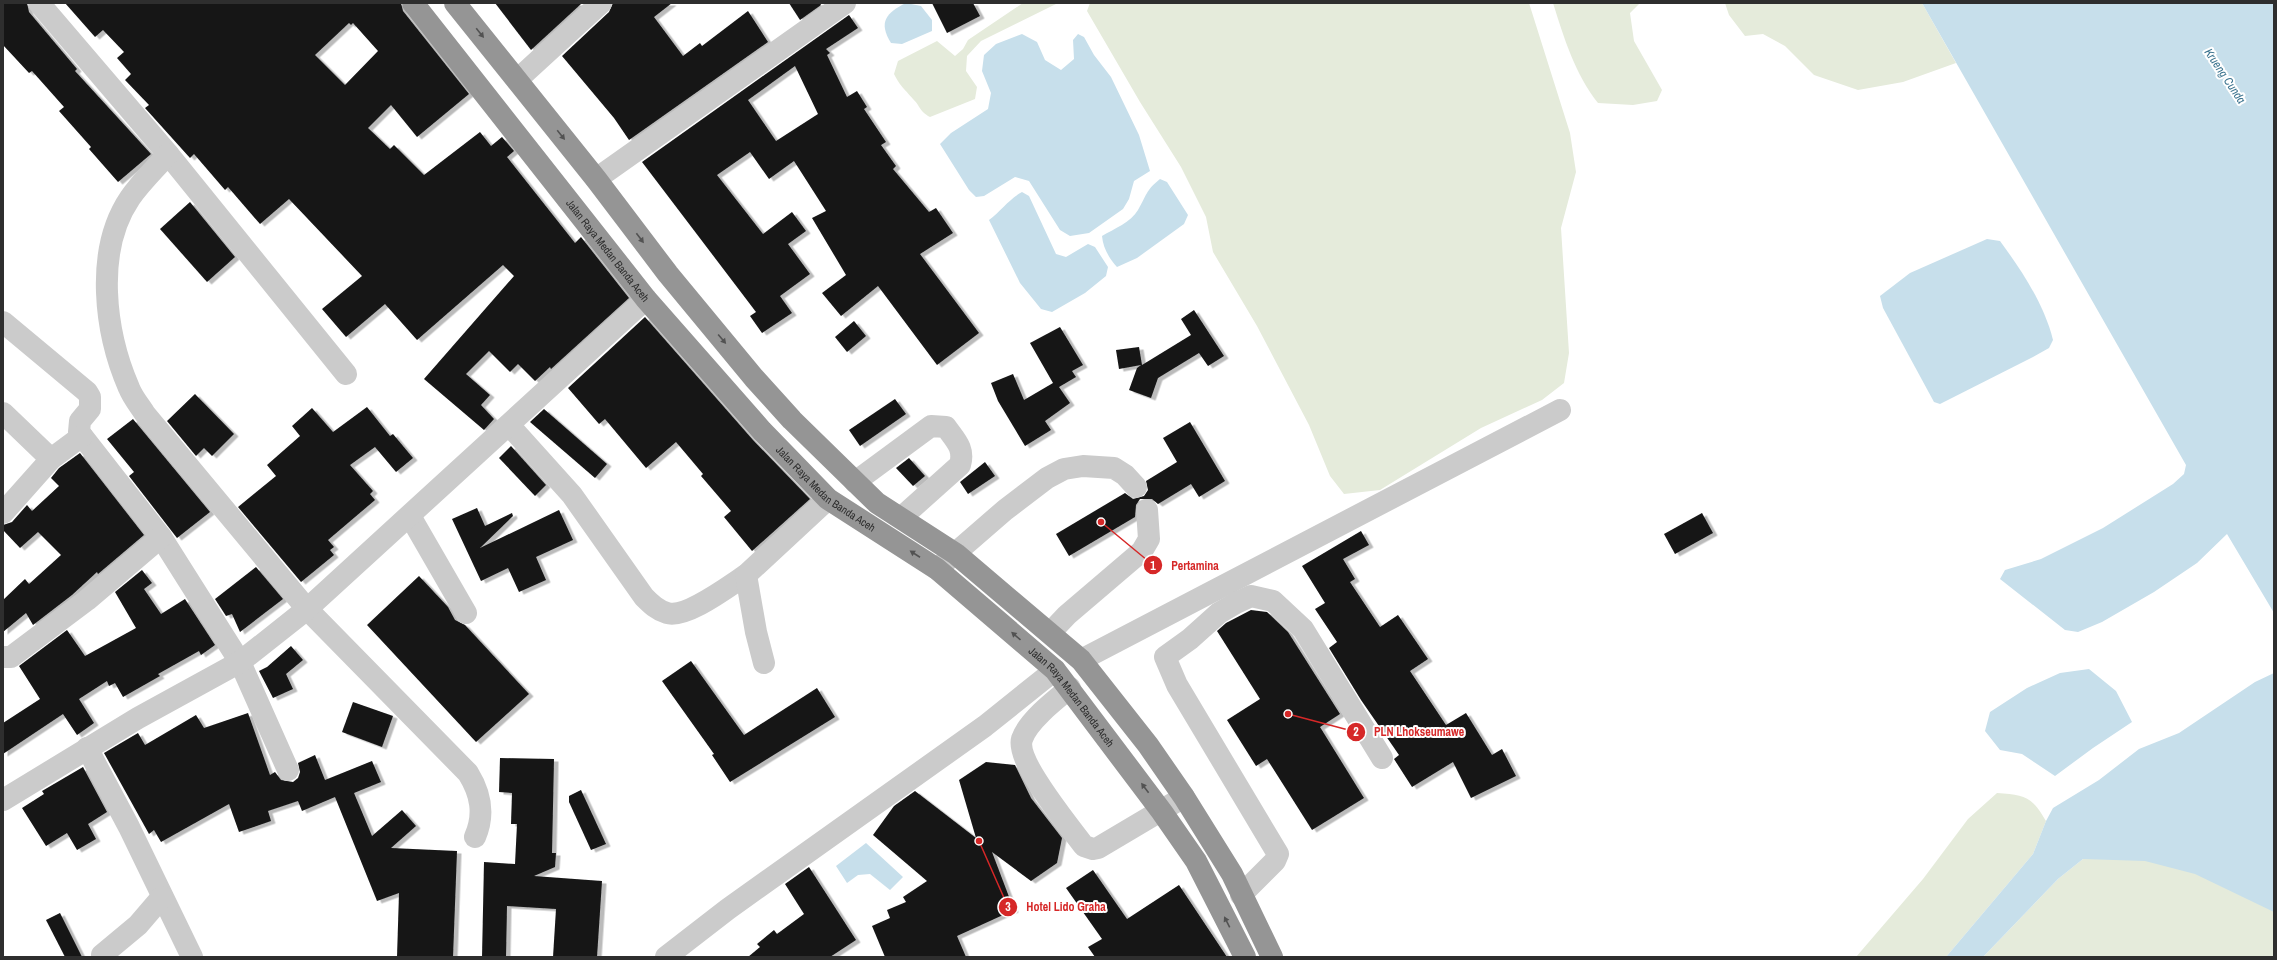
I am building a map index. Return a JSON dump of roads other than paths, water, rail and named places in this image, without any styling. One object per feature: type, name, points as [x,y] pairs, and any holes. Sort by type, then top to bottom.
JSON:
[{"type":"highway","name":"Jalan Raya Medan Banda Aceh","points":[[413,3],[646,299],[762,431],[828,499],[937,569],[1055,670],[1162,812],[1196,861],[1245,957]]},
{"type":"highway","name":"Jalan Raya Medan Banda Aceh","points":[[455,3],[596,179],[668,274],[754,378],[823,452],[877,502],[902,517],[956,554],[1081,660],[1148,745],[1184,797],[1232,874],[1272,957]]},
{"type":"street","points":[[39,3],[168,154],[346,374]]},
{"type":"street","points":[[517,80],[601,3]]},
{"type":"street","points":[[596,179],[845,3]]},
{"type":"street","points":[[168,154],[130,198],[116,228],[109,260],[107,311],[121,368],[130,390],[145,414],[307,609],[468,773],[477,787],[482,806],[479,828],[475,837]]},
{"type":"street","points":[[3,800],[87,748],[240,662],[307,609],[646,299]]},
{"type":"street","points":[[3,322],[87,392],[90,397],[90,409],[80,421],[79,432],[161,538],[240,662],[288,770]]},
{"type":"street","points":[[1081,660],[1560,410]]},
{"type":"street","points":[[3,413],[50,459]]},
{"type":"street","points":[[509,425],[572,495],[644,597],[656,609],[668,614],[677,614],[694,607],[746,575],[828,499]]},
{"type":"street","points":[[855,482],[931,426],[946,427],[960,446],[962,456],[960,465],[902,517]]},
{"type":"street","points":[[3,513],[50,459],[82,436]]},
{"type":"street","points":[[937,569],[1005,510],[1047,478],[1064,469],[1083,466],[1114,468],[1125,475],[1136,487]]},
{"type":"street","points":[[1050,633],[1067,615],[1142,551],[1149,539],[1147,510]]},
{"type":"street","points":[[410,516],[466,613]]},
{"type":"street","points":[[3,657],[11,657],[87,600],[161,538]]},
{"type":"street","points":[[746,575],[756,632],[764,663]]},
{"type":"street","points":[[1241,895],[1276,861],[1278,854],[1177,685],[1165,657],[1190,639],[1219,613],[1236,603],[1251,596],[1273,601],[1303,629],[1382,758]]},
{"type":"street","points":[[666,957],[728,909],[986,726],[1055,670]]},
{"type":"street","points":[[1070,688],[1039,715],[1022,738],[1021,749],[1045,796],[1084,846],[1093,849],[1098,848],[1138,823],[1162,812],[1184,797]]},
{"type":"street","points":[[87,748],[129,827],[192,957]]},
{"type":"street","points":[[102,955],[138,925],[162,897]]},
{"type":"water","points":[[906,3],[921,6],[932,20],[932,31],[902,44],[891,43],[885,29],[886,19],[893,11]]},
{"type":"water","name":"Krueng Cunda","points":[[1922,3],[2274,3],[2274,613],[2227,534],[2197,563],[2154,592],[2102,622],[2078,632],[2065,630],[2000,579],[2005,570],[2041,559],[2103,528],[2173,484],[2184,474],[2186,465]]},
{"type":"water","points":[[1022,34],[1037,42],[1045,60],[1061,70],[1074,59],[1073,40],[1078,34],[1084,37],[1094,55],[1111,77],[1139,135],[1150,171],[1134,181],[1129,199],[1123,209],[1089,233],[1070,236],[1060,230],[1029,181],[1015,177],[984,196],[976,197],[969,190],[940,144],[951,133],[988,109],[991,93],[982,71],[984,55],[996,44]]},
{"type":"water","points":[[1160,179],[1167,182],[1188,215],[1184,224],[1137,258],[1117,267],[1107,253],[1102,236],[1122,225],[1131,218],[1138,210],[1149,190]]},
{"type":"water","points":[[1022,192],[1029,196],[1056,254],[1066,257],[1088,244],[1095,247],[1108,267],[1106,276],[1085,293],[1052,312],[1041,309],[1020,283],[989,220],[1013,198]]},
{"type":"water","points":[[1987,239],[2000,241],[2016,264],[2038,301],[2053,340],[2049,348],[1940,404],[1934,402],[1883,308],[1880,296],[1910,273]]},
{"type":"water","points":[[2089,669],[2116,691],[2132,722],[2055,776],[2022,754],[2000,750],[1985,731],[1990,712],[2027,688],[2060,673]]},
{"type":"water","points":[[2274,673],[2274,912],[2195,874],[2145,861],[2083,859],[2058,879],[1983,957],[1946,957],[2033,854],[2046,821],[2053,808],[2099,780],[2139,749],[2179,733],[2255,682]]},
{"type":"water","points":[[866,843],[903,877],[890,890],[870,874],[858,875],[847,883],[836,866]]},
{"type":"place","name":"Pertamina","points":[[1101,522]]},
{"type":"place","name":"PLN Lhokseumawe","points":[[1288,714]]},
{"type":"place","name":"Hotel Lido Graha","points":[[979,841]]}]
